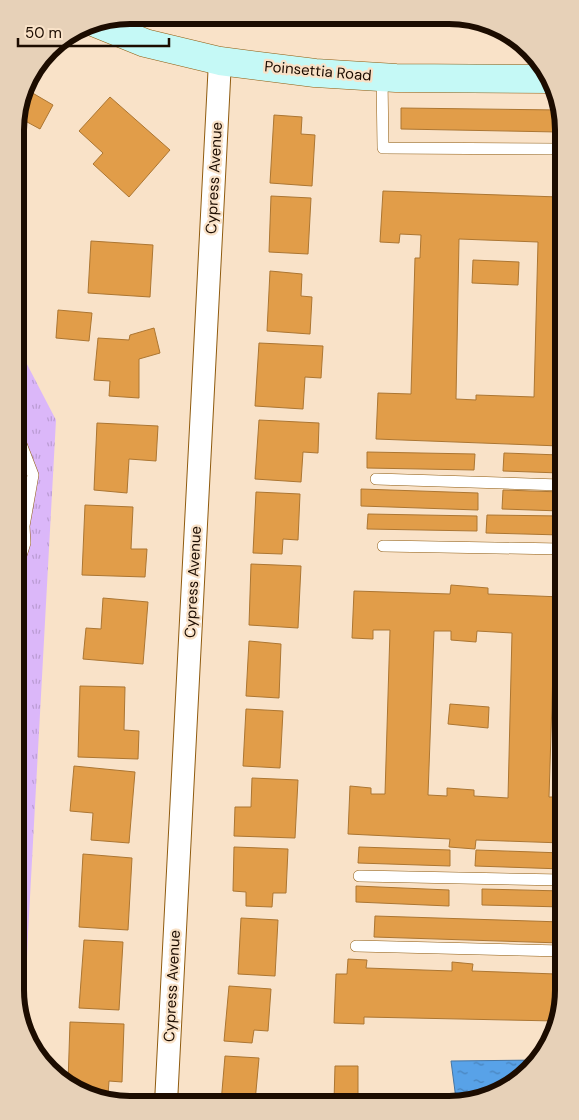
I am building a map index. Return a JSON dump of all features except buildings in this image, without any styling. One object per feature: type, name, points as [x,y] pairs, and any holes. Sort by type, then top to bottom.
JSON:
[{"type":"street","name":"Poinsettia Road","points":[[105,27],[145,43],[220,61],[315,72],[382,77],[542,79]]},
{"type":"street","name":"Cypress Avenue","points":[[166,1096],[220,61]]},
{"type":"lane","points":[[382,77],[383,148],[555,149]]},
{"type":"lane","points":[[24,452],[33,475],[24,526],[24,546]]},
{"type":"lane","points":[[376,479],[555,484]]},
{"type":"lane","points":[[383,546],[555,549]]},
{"type":"lane","points":[[359,876],[555,880]]},
{"type":"lane","points":[[356,946],[555,951]]},
{"type":"green space","points":[[24,358],[56,420],[25,1005]]},
{"type":"water","points":[[529,1060],[519,1070],[496,1085],[483,1091],[456,1096],[451,1061]]}]
